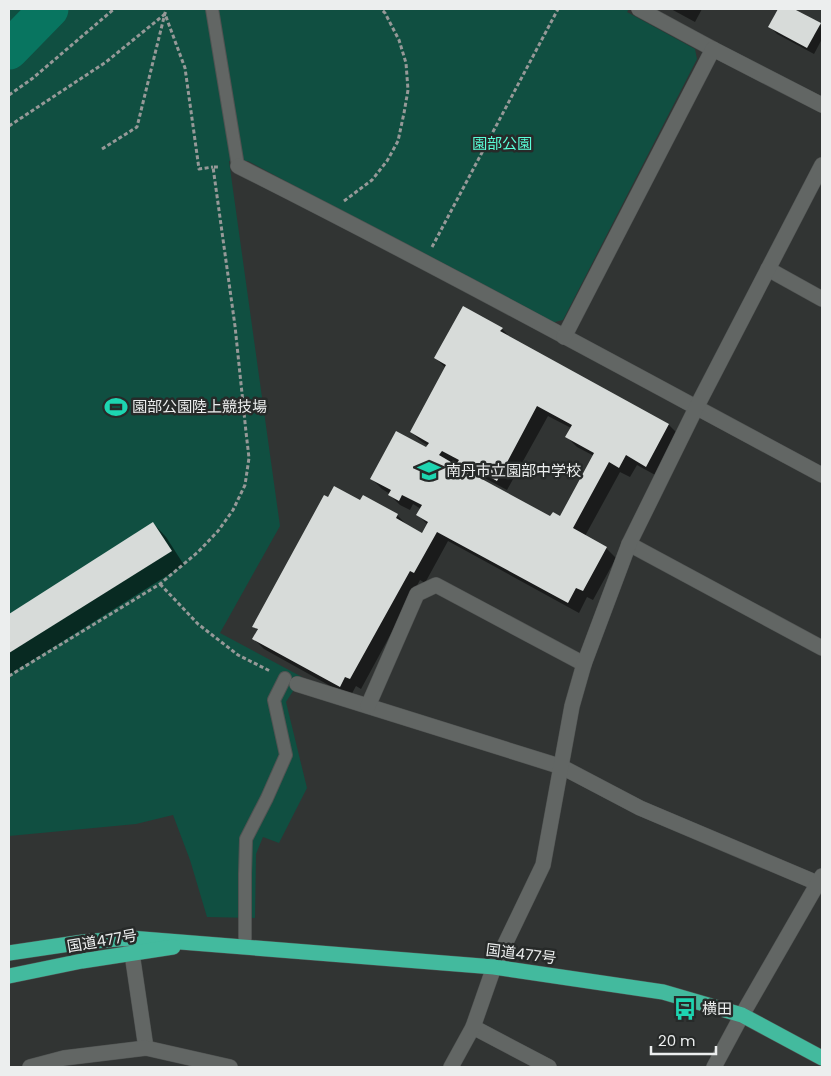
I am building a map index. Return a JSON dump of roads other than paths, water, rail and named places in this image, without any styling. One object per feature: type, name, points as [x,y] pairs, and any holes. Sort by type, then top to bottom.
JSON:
[{"type":"highway","name":"国道477号","points":[[9,954],[83,942],[130,938],[494,967],[663,992],[742,1015],[822,1058]]},
{"type":"highway","name":"国道477号","points":[[9,976],[82,961],[201,943]]},
{"type":"street","points":[[640,9],[822,105]]},
{"type":"street","points":[[564,337],[713,49]]},
{"type":"street","points":[[451,1067],[473,1027],[494,967],[543,865],[572,706],[584,664],[629,544],[696,408],[822,165]]},
{"type":"street","points":[[238,166],[330,212],[822,475]]},
{"type":"street","points":[[768,269],[822,299]]},
{"type":"street","points":[[629,544],[822,648]]},
{"type":"street","points":[[368,706],[417,594],[436,585],[584,664]]},
{"type":"street","points":[[291,681],[562,767],[640,808],[821,882],[742,1015],[714,1067]]},
{"type":"street","points":[[130,938],[146,1048]]},
{"type":"street","points":[[473,1027],[549,1067]]},
{"type":"street","points":[[30,1067],[64,1058],[146,1048],[230,1067]]},
{"type":"lane","points":[[212,9],[238,166]]},
{"type":"lane","points":[[245,947],[244,874],[246,840],[286,755],[274,700],[291,681]]},
{"type":"waterway","points":[[9,50],[49,9]]},
{"type":"place","name":"園部公園陸上競技場","points":[[116,407]]},
{"type":"place","name":"南丹市立園部中学校","points":[[429,471]]},
{"type":"place","name":"横田","points":[[685,1009]]},
{"type":"park label","name":"園部公園","points":[[502,144]]}]
